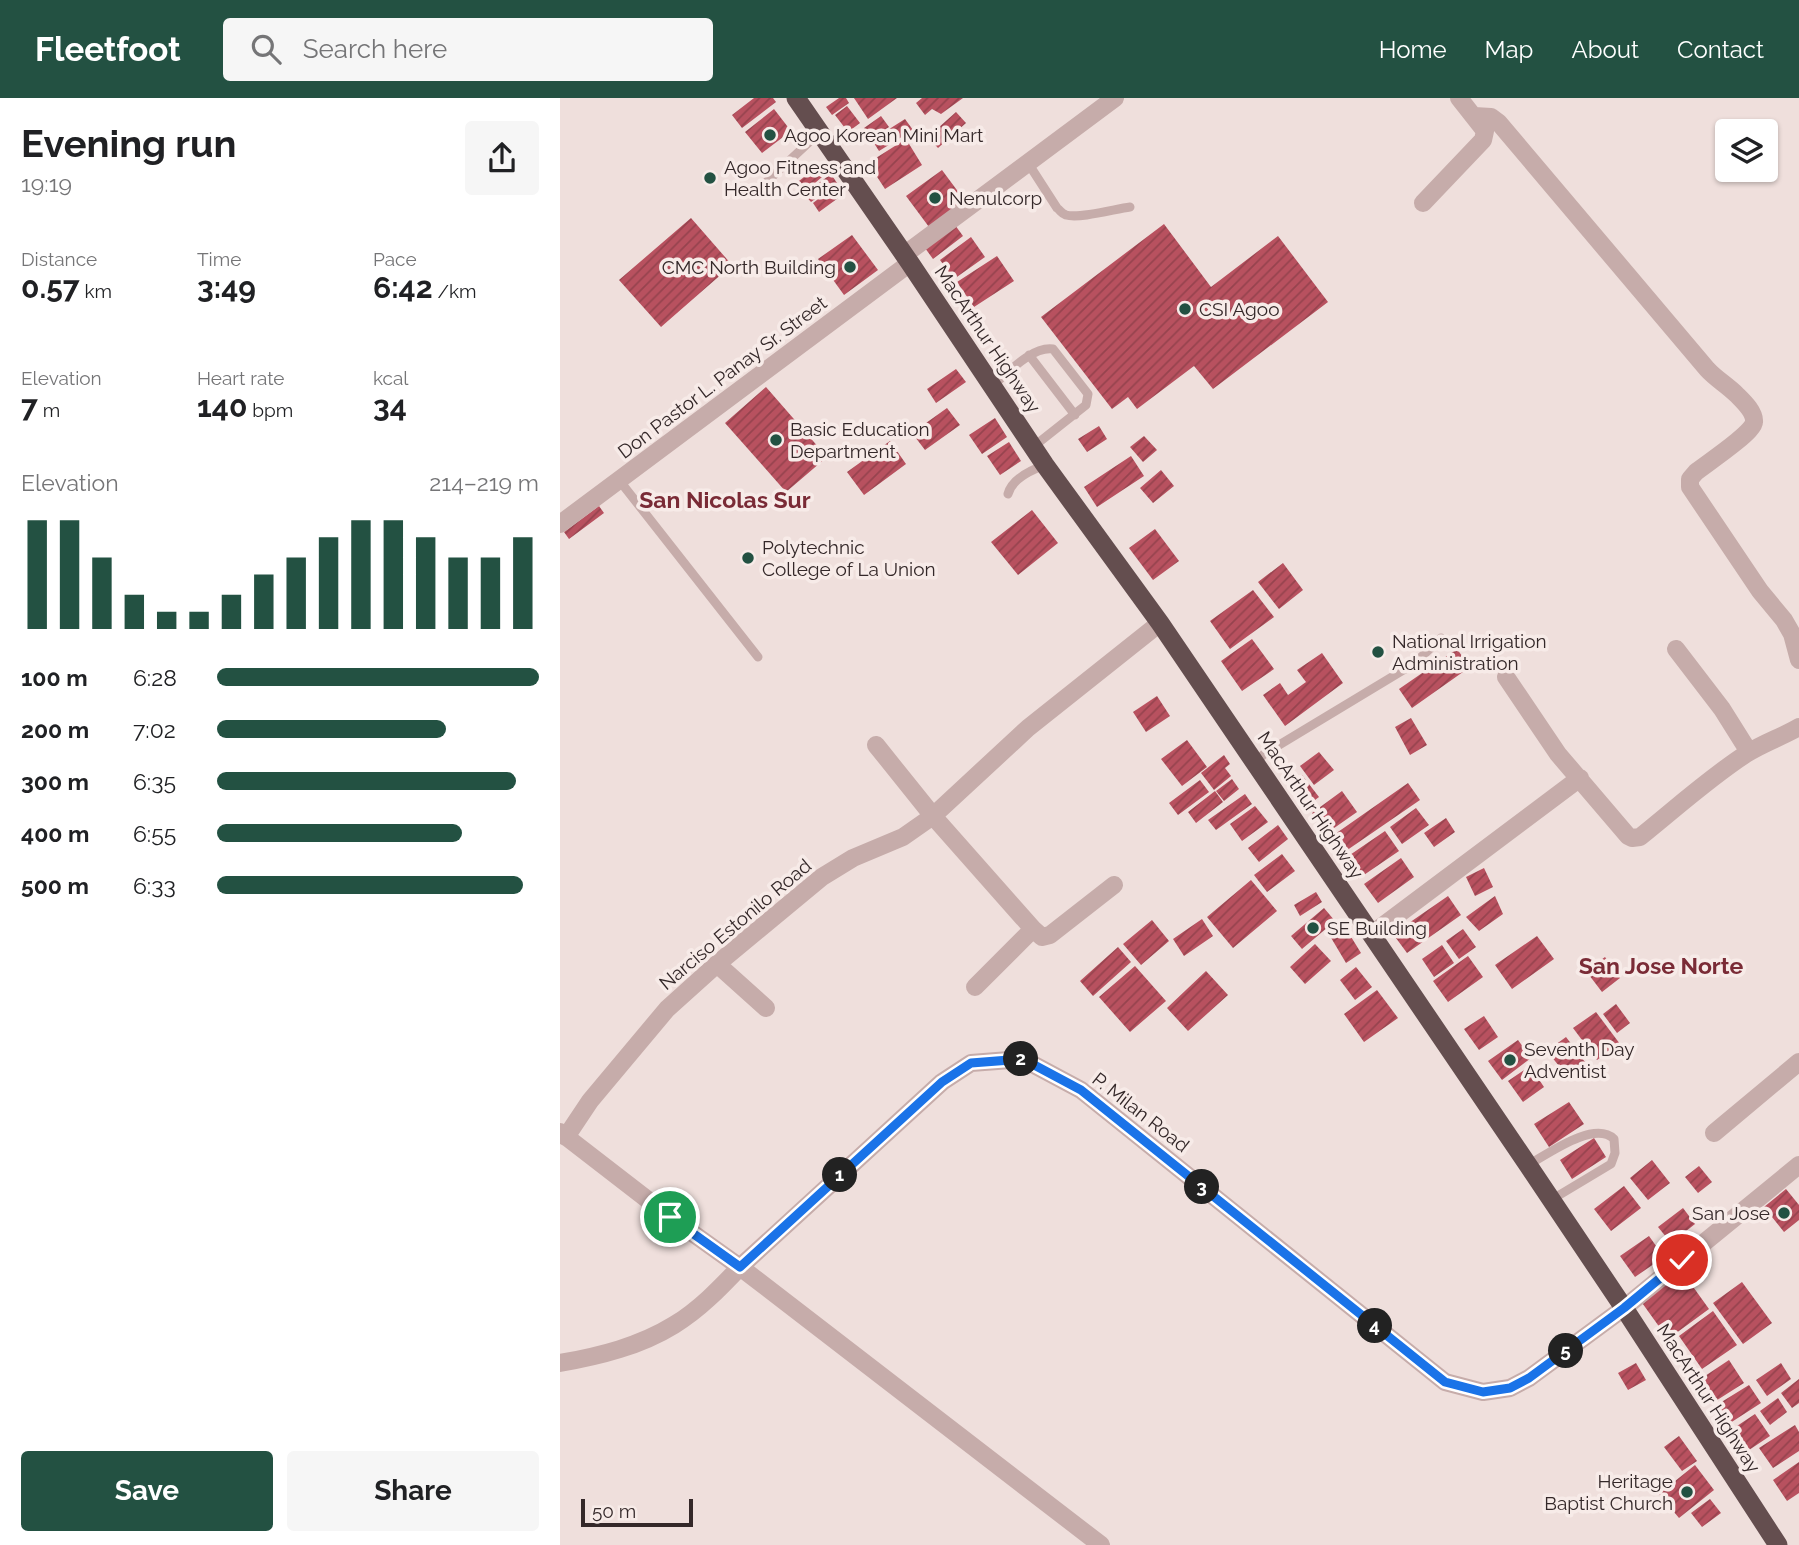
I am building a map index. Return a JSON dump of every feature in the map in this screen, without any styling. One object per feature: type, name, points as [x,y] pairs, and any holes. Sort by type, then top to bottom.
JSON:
[{"type":"highway","name":"MacArthur Highway","points":[[796,98],[1045,466],[1160,623],[1372,934],[1624,1308],[1778,1545]]},
{"type":"street","name":"Don Pastor L. Panay Sr. Street","points":[[560,524],[1115,98]]},
{"type":"street","points":[[1423,203],[1483,140],[1485,131],[1460,98]]},
{"type":"street","points":[[1474,116],[1491,117],[1499,123],[1707,369],[1736,394],[1752,413],[1755,421],[1753,427],[1696,472],[1690,479],[1690,487],[1760,591],[1784,620],[1792,634],[1799,660]]},
{"type":"street","name":"Narciso Estonilo Road","points":[[563,1135],[667,1009],[717,964],[822,877],[853,858],[903,837],[933,816],[1028,728],[1160,623]]},
{"type":"street","points":[[1676,649],[1722,709],[1749,752]]},
{"type":"street","points":[[1506,677],[1558,754],[1628,836],[1636,838],[1749,752],[1799,727]]},
{"type":"street","points":[[876,745],[933,816],[1042,937],[1050,935],[1114,885]]},
{"type":"street","points":[[1372,934],[1580,778]]},
{"type":"street","points":[[975,988],[1033,929]]},
{"type":"street","points":[[717,964],[766,1008]]},
{"type":"street","name":"P. Milan Road","points":[[560,1363],[619,1350],[649,1338],[685,1317],[942,1082],[971,1063],[1023,1059],[1081,1090],[1445,1382],[1483,1392],[1510,1388],[1529,1378],[1624,1308],[1799,1165]]},
{"type":"street","points":[[1714,1133],[1799,1062]]},
{"type":"street","points":[[563,1135],[740,1267],[1101,1545]]},
{"type":"lane","points":[[761,187],[820,132]]},
{"type":"lane","points":[[1028,163],[1063,214],[1083,215],[1130,207]]},
{"type":"lane","points":[[992,386],[1029,355],[1046,348],[1053,349],[1088,394],[1086,405],[1033,447]]},
{"type":"lane","points":[[1029,355],[1075,415]]},
{"type":"lane","points":[[1008,494],[1013,483],[1045,466]]},
{"type":"lane","points":[[619,480],[758,657]]},
{"type":"lane","points":[[1255,763],[1264,754],[1415,663],[1441,638]]},
{"type":"lane","points":[[1528,1165],[1581,1136],[1608,1133],[1614,1139],[1615,1153],[1611,1164],[1551,1200]]},
{"type":"building","points":[[754,98],[773,98],[776,102],[742,128],[732,115]]},
{"type":"building","points":[[839,98],[846,98],[849,103],[832,115],[826,107]]},
{"type":"building","points":[[854,98],[897,98],[868,119]]},
{"type":"building","points":[[922,98],[963,98],[941,114],[932,109],[925,115],[916,103]]},
{"type":"building","points":[[847,106],[860,123],[848,132],[835,115]]},
{"type":"building","points":[[774,109],[791,131],[762,153],[745,132]]},
{"type":"building","points":[[956,112],[966,123],[938,148],[928,137]]},
{"type":"building","points":[[881,116],[889,127],[872,139],[864,128]]},
{"type":"building","points":[[905,119],[913,130],[879,151],[872,140]]},
{"type":"building","points":[[906,139],[922,165],[885,189],[868,163]]},
{"type":"building","points":[[821,164],[828,172],[803,193],[795,184]]},
{"type":"building","name":"Nenulcorp","points":[[942,170],[965,201],[929,227],[906,196]]},
{"type":"building","points":[[831,174],[837,183],[811,202],[804,194]]},
{"type":"building","points":[[838,184],[845,193],[819,212],[813,203]]},
{"type":"building","points":[[691,218],[732,265],[661,327],[619,280]]},
{"type":"building","name":"CSI Agoo","points":[[1164,224],[1211,287],[1278,236],[1328,302],[1213,389],[1194,366],[1137,409],[1128,397],[1112,409],[1041,317]]},
{"type":"building","points":[[955,225],[963,236],[933,259],[925,248]]},
{"type":"building","name":"CMC North Building","points":[[852,235],[878,270],[844,295],[818,259]]},
{"type":"building","points":[[971,237],[985,257],[954,279],[940,260]]},
{"type":"building","points":[[997,256],[1014,281],[974,307],[957,282]]},
{"type":"building","points":[[956,369],[966,382],[936,403],[927,389]]},
{"type":"building","name":"Basic Education Department","points":[[766,387],[827,457],[786,492],[725,423]]},
{"type":"building","points":[[947,408],[960,425],[925,450],[912,433]]},
{"type":"building","points":[[995,418],[1007,437],[982,454],[969,435]]},
{"type":"building","points":[[1099,426],[1107,439],[1087,452],[1078,439]]},
{"type":"building","points":[[1144,436],[1157,450],[1143,462],[1130,447]]},
{"type":"building","points":[[890,441],[906,464],[864,495],[847,472]]},
{"type":"building","points":[[1009,442],[1021,461],[1000,475],[987,456]]},
{"type":"building","points":[[1131,456],[1144,476],[1097,507],[1084,487]]},
{"type":"building","points":[[1161,470],[1174,486],[1153,503],[1140,488]]},
{"type":"building","points":[[599,506],[604,513],[569,539],[564,532]]},
{"type":"building","points":[[1032,510],[1058,543],[1018,575],[991,542]]},
{"type":"building","points":[[1155,529],[1179,561],[1153,580],[1129,548]]},
{"type":"building","points":[[1283,563],[1303,590],[1279,609],[1258,582]]},
{"type":"building","points":[[1253,590],[1274,617],[1230,649],[1210,621]]},
{"type":"building","points":[[1252,639],[1274,669],[1242,691],[1221,661]]},
{"type":"building","points":[[1457,649],[1470,667],[1412,708],[1399,689]]},
{"type":"building","points":[[1322,653],[1343,683],[1285,726],[1263,695],[1280,683],[1288,695],[1306,682],[1297,670]]},
{"type":"building","points":[[1157,696],[1170,716],[1146,732],[1133,712]]},
{"type":"building","points":[[1411,718],[1427,745],[1410,755],[1395,727]]},
{"type":"building","points":[[1187,740],[1207,767],[1182,786],[1161,759]]},
{"type":"building","points":[[1319,752],[1334,770],[1314,785],[1300,766]]},
{"type":"building","points":[[1224,755],[1230,764],[1225,768],[1231,776],[1214,790],[1201,773]]},
{"type":"building","points":[[1302,775],[1319,797],[1307,806],[1290,784]]},
{"type":"building","points":[[1232,779],[1239,789],[1224,801],[1216,791]]},
{"type":"building","points":[[1200,780],[1209,792],[1178,815],[1169,803]]},
{"type":"building","points":[[1408,783],[1420,800],[1340,855],[1328,839]]},
{"type":"building","points":[[1215,791],[1223,802],[1196,823],[1188,812]]},
{"type":"building","points":[[1342,791],[1357,812],[1327,833],[1312,813]]},
{"type":"building","points":[[1245,794],[1252,804],[1216,830],[1208,820]]},
{"type":"building","points":[[1255,806],[1268,822],[1242,841],[1230,824]]},
{"type":"building","points":[[1416,808],[1429,825],[1402,844],[1390,827]]},
{"type":"building","points":[[1446,818],[1455,832],[1434,847],[1424,833]]},
{"type":"building","points":[[1278,825],[1288,839],[1259,862],[1248,848]]},
{"type":"building","points":[[1385,831],[1399,851],[1358,879],[1344,859]]},
{"type":"building","points":[[1282,854],[1295,871],[1267,892],[1254,875]]},
{"type":"building","points":[[1401,858],[1414,877],[1378,903],[1364,884]]},
{"type":"building","points":[[1484,868],[1493,887],[1475,896],[1466,877]]},
{"type":"building","points":[[1251,880],[1277,911],[1233,948],[1207,917]]},
{"type":"building","points":[[1316,892],[1322,902],[1300,916],[1294,905]]},
{"type":"building","points":[[1448,896],[1461,915],[1407,953],[1393,934]]},
{"type":"building","points":[[1495,896],[1503,914],[1479,931],[1466,917]]},
{"type":"building","name":"SE Building","points":[[1324,908],[1335,921],[1302,949],[1291,936]]},
{"type":"building","points":[[1202,919],[1213,936],[1184,956],[1173,939]]},
{"type":"building","points":[[1152,920],[1169,941],[1141,965],[1123,944]]},
{"type":"building","points":[[1345,927],[1361,953],[1346,963],[1330,936]]},
{"type":"building","points":[[1463,929],[1476,947],[1459,959],[1446,941]]},
{"type":"building","points":[[1537,936],[1554,959],[1512,989],[1495,965]]},
{"type":"building","points":[[1315,944],[1331,961],[1305,984],[1290,967]]},
{"type":"building","points":[[1442,945],[1454,963],[1434,977],[1422,959]]},
{"type":"building","points":[[1118,947],[1131,962],[1093,996],[1080,981]]},
{"type":"building","points":[[1468,956],[1483,977],[1448,1002],[1433,981]]},
{"type":"building","points":[[1605,957],[1620,978],[1602,992],[1586,971]]},
{"type":"building","points":[[1135,966],[1166,1001],[1130,1032],[1099,997]]},
{"type":"building","points":[[1356,967],[1372,987],[1355,1000],[1340,980]]},
{"type":"building","points":[[1206,971],[1228,995],[1188,1031],[1167,1008]]},
{"type":"building","points":[[1377,990],[1398,1018],[1364,1042],[1344,1014]]},
{"type":"building","points":[[1616,1004],[1630,1023],[1617,1033],[1603,1014]]},
{"type":"building","points":[[1596,1012],[1620,1044],[1597,1060],[1573,1028]]},
{"type":"building","points":[[1484,1016],[1498,1037],[1479,1050],[1464,1029]]},
{"type":"building","points":[[1566,1037],[1585,1062],[1567,1076],[1547,1051]]},
{"type":"building","name":"Seventh Day Adventist","points":[[1518,1040],[1531,1058],[1502,1080],[1488,1061]]},
{"type":"building","points":[[1530,1066],[1544,1087],[1523,1102],[1508,1081]]},
{"type":"building","points":[[1569,1102],[1584,1124],[1549,1147],[1534,1124]]},
{"type":"building","points":[[1594,1138],[1606,1157],[1572,1179],[1560,1160]]},
{"type":"building","points":[[1652,1160],[1670,1183],[1648,1200],[1630,1178]]},
{"type":"building","points":[[1699,1166],[1712,1182],[1698,1193],[1685,1177]]},
{"type":"building","points":[[1624,1186],[1641,1208],[1611,1231],[1594,1209]]},
{"type":"building","name":"San Jose","points":[[1786,1189],[1799,1205],[1799,1220],[1784,1232],[1764,1207]]},
{"type":"building","points":[[1683,1208],[1695,1224],[1671,1243],[1658,1227]]},
{"type":"building","points":[[1649,1236],[1664,1257],[1635,1277],[1620,1256]]},
{"type":"building","points":[[1681,1270],[1709,1309],[1668,1339],[1640,1300]]},
{"type":"building","points":[[1742,1282],[1772,1323],[1743,1344],[1713,1303]]},
{"type":"building","points":[[1713,1311],[1737,1345],[1702,1369],[1679,1336]]},
{"type":"building","points":[[1729,1360],[1744,1383],[1714,1402],[1699,1380]]},
{"type":"building","points":[[1636,1363],[1646,1380],[1628,1390],[1618,1373]]},
{"type":"building","points":[[1781,1363],[1791,1379],[1767,1396],[1756,1380]]},
{"type":"building","points":[[1799,1379],[1799,1403],[1792,1408],[1781,1393]]},
{"type":"building","points":[[1749,1385],[1761,1403],[1727,1425],[1715,1406]]},
{"type":"building","points":[[1778,1398],[1787,1412],[1770,1425],[1760,1411]]},
{"type":"building","points":[[1755,1414],[1770,1436],[1740,1456],[1725,1434]]},
{"type":"building","points":[[1795,1425],[1799,1432],[1799,1451],[1773,1468],[1759,1448]]},
{"type":"building","points":[[1679,1436],[1697,1461],[1682,1471],[1664,1447]]},
{"type":"building","points":[[1799,1462],[1799,1493],[1787,1501],[1773,1480]]},
{"type":"building","name":"Heritage Baptist Church","points":[[1695,1465],[1714,1490],[1679,1518],[1659,1494]]},
{"type":"building","points":[[1710,1499],[1721,1513],[1702,1527],[1691,1513]]},
{"type":"place","name":"Agoo Korean Mini Mart","points":[[770,135]]},
{"type":"place","name":"Agoo Fitness and Health Center","points":[[710,178]]},
{"type":"place","name":"Nenulcorp","points":[[935,198]]},
{"type":"place","name":"CMC North Building","points":[[850,267]]},
{"type":"place","name":"CSI Agoo","points":[[1185,309]]},
{"type":"place","name":"Basic Education Department","points":[[776,440]]},
{"type":"place","name":"Polytechnic College of La Union","points":[[748,558]]},
{"type":"place","name":"National Irrigation Administration","points":[[1378,652]]},
{"type":"place","name":"SE Building","points":[[1313,928]]},
{"type":"place","name":"Seventh Day Adventist","points":[[1510,1060]]},
{"type":"place","name":"San Jose","points":[[1784,1213]]},
{"type":"place","name":"Heritage Baptist Church","points":[[1687,1492]]},
{"type":"district","name":"San Nicolas Sur","points":[[725,500]]},
{"type":"district","name":"San Jose Norte","points":[[1661,966]]},
{"type":"route","points":[[670,1217],[740,1267],[942,1082],[971,1063],[1023,1059],[1081,1090],[1445,1382],[1483,1392],[1510,1388],[1529,1378],[1624,1308],[1682,1260]]}]
